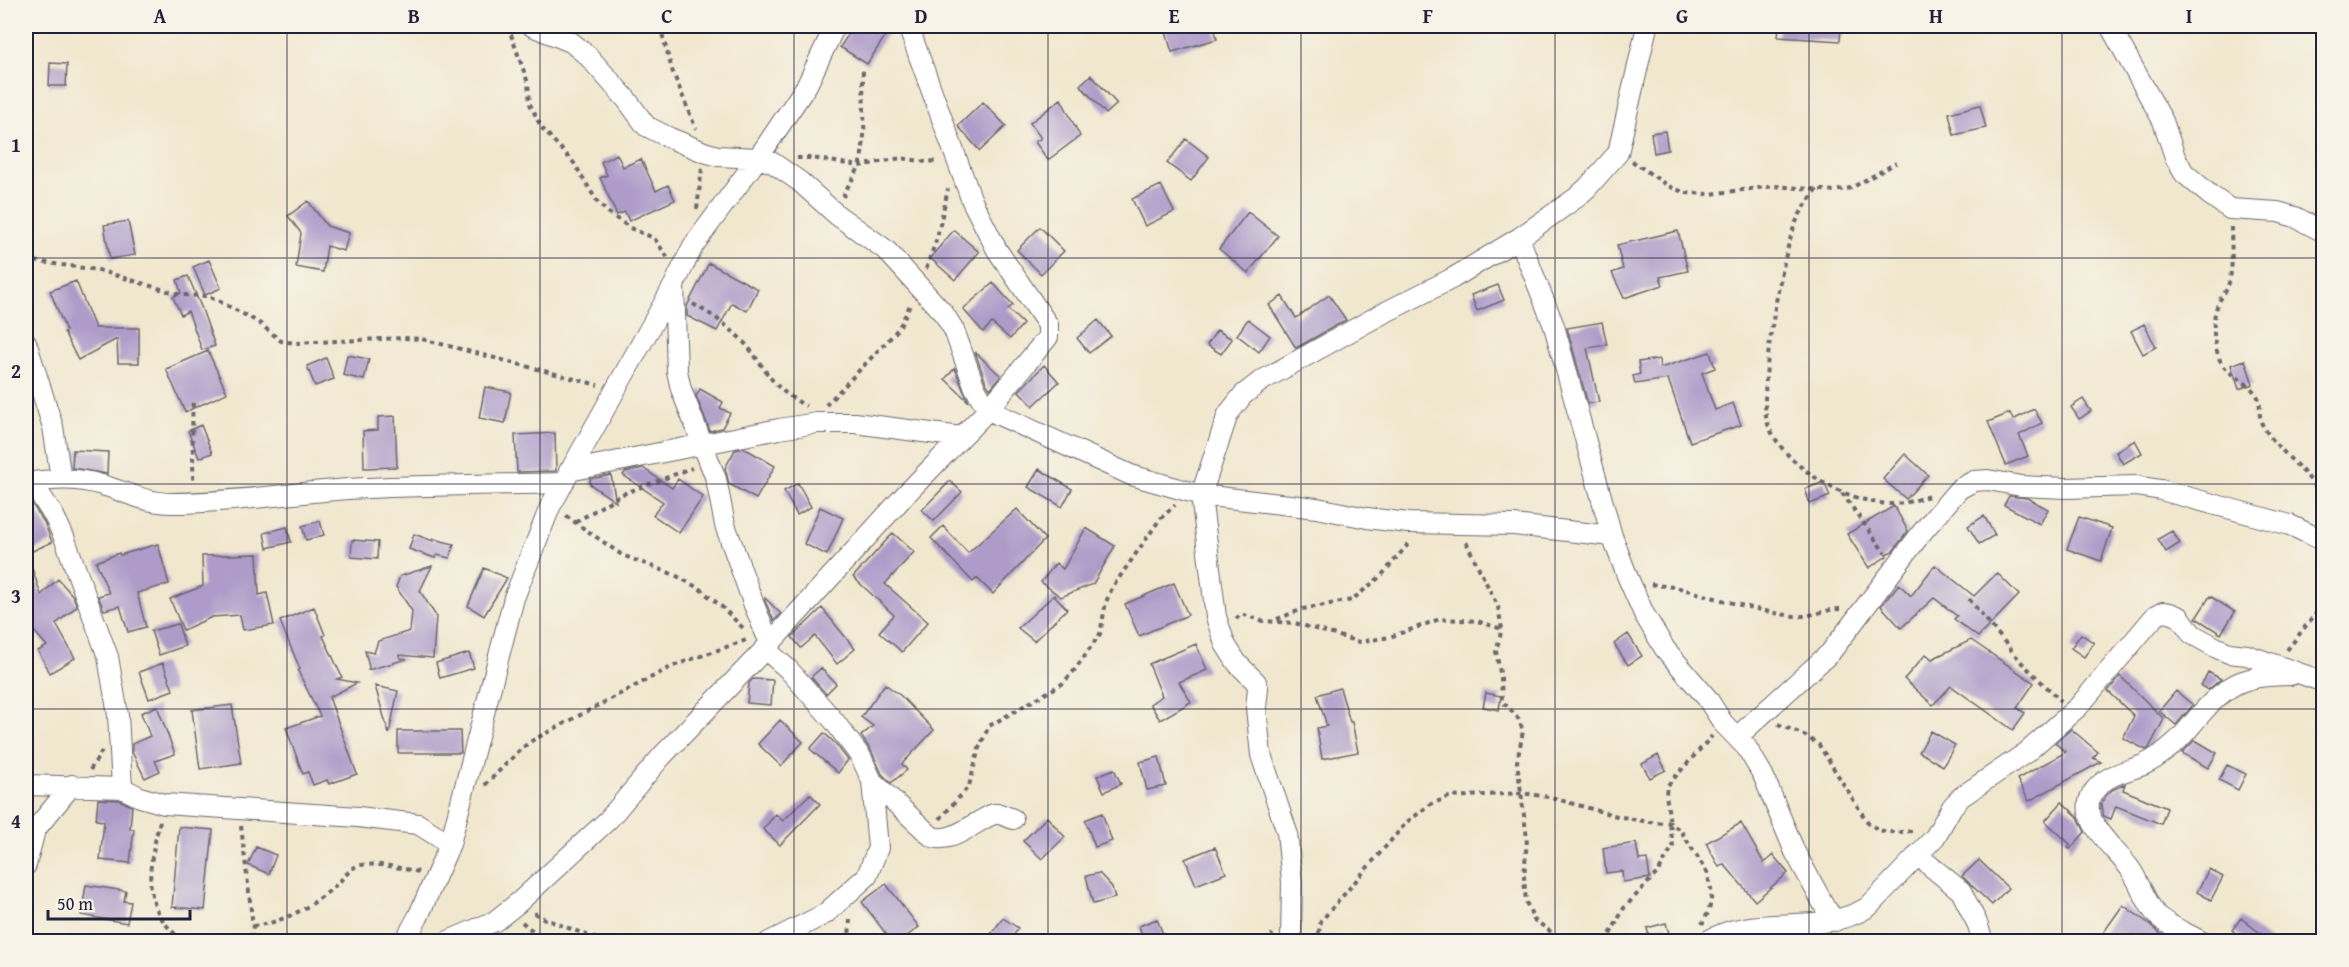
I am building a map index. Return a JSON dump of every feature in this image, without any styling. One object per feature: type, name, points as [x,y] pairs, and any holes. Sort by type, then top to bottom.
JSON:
[{"type":"street","points":[[532,26],[571,42],[588,56],[627,100],[646,126],[704,152],[718,156],[765,161],[799,181],[837,215],[886,250],[919,285],[954,330],[975,388],[988,410],[1131,475],[1196,493],[1317,508],[1367,518],[1426,523],[1514,525],[1612,536]]},
{"type":"street","points":[[404,942],[418,917],[450,844],[514,598],[550,507],[676,285],[693,246],[765,161],[836,26]]},
{"type":"street","points":[[446,942],[495,921],[518,903],[608,820],[662,756],[988,410],[1048,337],[1048,325],[997,250],[972,201],[908,26]]},
{"type":"street","points":[[1291,942],[1292,882],[1287,832],[1261,755],[1256,708],[1258,688],[1251,676],[1237,663],[1225,644],[1216,617],[1196,493],[1228,414],[1243,395],[1261,381],[1378,316],[1453,278],[1519,238],[1575,198],[1618,153],[1647,26]]},
{"type":"street","points":[[2110,26],[2163,121],[2175,157],[2184,173],[2230,209],[2278,212],[2295,217],[2324,232]]},
{"type":"street","points":[[1519,238],[1554,326],[1612,536],[1644,614],[1665,649],[1747,748],[1763,775],[1796,852],[1825,907],[1835,921]]},
{"type":"street","points":[[676,285],[677,371],[681,389],[716,479],[725,525],[766,634],[768,645],[834,721],[861,757],[872,781],[878,848],[867,876],[825,914],[768,942]]},
{"type":"street","points":[[26,342],[53,427],[61,478]]},
{"type":"street","points":[[122,788],[115,686],[108,657],[64,537],[54,516],[29,482],[61,478],[104,485],[137,498],[159,503],[191,503],[349,489],[566,477],[706,453],[818,418],[961,437]]},
{"type":"street","points":[[1730,730],[1762,716],[1830,653],[1895,565],[1959,489],[1974,481],[1988,480],[2022,486],[2066,488],[2136,486],[2162,490],[2290,525],[2324,541]]},
{"type":"street","points":[[1703,935],[1732,930],[1835,921],[1856,915],[1868,907],[1935,837],[1952,807],[1961,797],[2027,752],[2072,712],[2155,616],[2163,612],[2180,616],[2192,634],[2217,648],[2315,679]]},
{"type":"street","points":[[2202,942],[2155,913],[2128,866],[2095,826],[2089,814],[2090,798],[2108,778],[2122,771],[2144,765],[2164,754],[2181,739],[2217,695],[2231,685],[2268,675],[2315,679]]},
{"type":"street","points":[[872,781],[936,838],[953,835],[994,814],[1013,819]]},
{"type":"street","points":[[26,785],[122,788],[164,804],[358,817],[418,824],[457,817]]},
{"type":"street","points":[[26,864],[35,830],[76,785]]},
{"type":"street","points":[[418,824],[450,844]]},
{"type":"street","points":[[1917,855],[1961,891],[1977,923],[1983,942]]},
{"type":"street","points":[[1769,942],[1792,924]]},
{"type":"path","points":[[508,26],[528,83],[530,104],[541,127],[574,163],[598,203],[632,229],[654,238],[676,285],[730,329],[747,347],[772,382],[818,418],[834,395],[901,324],[932,255],[941,212],[957,161],[926,162],[901,158],[859,166],[812,158],[765,161]]},
{"type":"path","points":[[660,26],[672,70],[704,152],[697,216]]},
{"type":"path","points":[[837,215],[845,189],[859,166],[864,143],[863,67]]},
{"type":"path","points":[[1618,153],[1668,186],[1686,193],[1710,194],[1774,186],[1834,191],[1851,188],[1896,163]]},
{"type":"path","points":[[1817,189],[1796,221],[1785,257],[1766,372],[1765,406],[1767,420],[1774,437],[1790,457],[1818,478],[1842,492],[1870,502],[1895,504],[1959,489]]},
{"type":"path","points":[[2230,209],[2232,266],[2228,286],[2218,304],[2214,318],[2218,359],[2222,367],[2256,394],[2259,399],[2263,425],[2289,458],[2312,480],[2324,502]]},
{"type":"path","points":[[26,260],[98,270],[181,295],[206,296],[258,322],[281,341],[295,343],[422,339],[616,390]]},
{"type":"path","points":[[191,503],[195,463],[191,422],[193,403]]},
{"type":"path","points":[[576,522],[620,495],[706,453]]},
{"type":"path","points":[[1842,492],[1872,537],[1895,565]]},
{"type":"path","points":[[926,831],[969,786],[979,748],[989,726],[1062,684],[1073,672],[1100,634],[1106,602],[1112,588],[1160,519],[1196,493]]},
{"type":"path","points":[[479,792],[522,748],[533,740],[673,666],[752,638],[722,606],[700,589],[675,575],[622,555],[576,522],[550,507]]},
{"type":"path","points":[[1273,620],[1303,609],[1339,604],[1360,596],[1381,576],[1426,523]]},
{"type":"path","points":[[1456,523],[1498,607],[1502,629],[1496,651],[1501,678],[1502,702],[1518,718],[1523,731],[1517,762],[1527,838],[1524,878],[1526,902],[1534,920],[1549,930],[1557,942]]},
{"type":"path","points":[[1628,578],[1676,587],[1749,608],[1794,616],[1804,616],[1824,609],[1862,609]]},
{"type":"path","points":[[1969,599],[2022,663],[2072,712]]},
{"type":"path","points":[[2276,665],[2324,603]]},
{"type":"path","points":[[1225,644],[1241,614],[1263,621],[1295,623],[1359,642],[1390,637],[1440,619],[1477,621],[1502,629]]},
{"type":"path","points":[[1762,716],[1804,735],[1819,745],[1874,829],[1882,832],[1919,831],[1943,823]]},
{"type":"path","points":[[1606,942],[1624,908],[1659,871],[1673,846],[1667,786],[1730,730]]},
{"type":"path","points":[[76,785],[118,731]]},
{"type":"path","points":[[1317,942],[1321,921],[1338,900],[1407,822],[1431,804],[1449,797],[1521,793],[1549,797],[1648,822],[1670,824],[1682,831],[1707,873],[1712,894],[1703,935]]},
{"type":"path","points":[[164,804],[149,871],[151,894],[164,921],[174,934],[185,942]]},
{"type":"path","points":[[239,810],[253,926],[250,942]]},
{"type":"path","points":[[253,926],[272,924],[299,912],[323,896],[355,867],[374,864],[436,878]]},
{"type":"path","points":[[518,903],[544,919],[604,942]]},
{"type":"building","points":[[854,26],[892,26],[867,64],[840,47]]},
{"type":"building","points":[[1164,26],[1214,26],[1217,39],[1172,52]]},
{"type":"building","points":[[1779,26],[1841,26],[1840,41],[1778,37]]},
{"type":"building","points":[[50,63],[67,64],[66,86],[49,86]]},
{"type":"building","points":[[1091,75],[1117,104],[1106,114],[1080,85]]},
{"type":"building","points":[[1061,99],[1080,136],[1048,160],[1035,142],[1041,138],[1030,123]]},
{"type":"building","points":[[983,102],[1006,126],[980,151],[958,126]]},
{"type":"building","points":[[1980,105],[1986,128],[1954,135],[1949,113]]},
{"type":"building","points":[[1665,131],[1668,150],[1654,153],[1651,133]]},
{"type":"building","points":[[1186,139],[1209,157],[1191,181],[1167,163]]},
{"type":"building","points":[[617,154],[623,167],[641,159],[656,191],[668,185],[675,200],[629,221],[625,212],[617,215],[600,178],[607,175],[601,162]]},
{"type":"building","points":[[1161,185],[1174,212],[1145,226],[1132,199]]},
{"type":"building","points":[[308,201],[327,226],[349,233],[344,251],[327,246],[323,272],[296,267],[301,233],[288,216]]},
{"type":"building","points":[[1248,212],[1278,236],[1248,273],[1219,249]]},
{"type":"building","points":[[128,221],[135,255],[110,259],[104,225]]},
{"type":"building","points":[[1040,227],[1064,251],[1041,274],[1017,250]]},
{"type":"building","points":[[954,230],[979,252],[955,280],[930,258]]},
{"type":"building","points":[[1678,231],[1688,271],[1660,277],[1663,285],[1624,298],[1612,273],[1623,269],[1617,245]]},
{"type":"building","points":[[209,260],[221,288],[205,295],[193,267]]},
{"type":"building","points":[[709,263],[758,289],[747,311],[732,303],[717,331],[687,316],[687,306]]},
{"type":"building","points":[[188,276],[215,346],[202,350],[188,311],[181,315],[173,297],[181,293],[177,280]]},
{"type":"building","points":[[76,281],[95,328],[139,328],[139,363],[118,363],[117,339],[78,360],[64,332],[66,331],[50,291]]},
{"type":"building","points":[[993,283],[1013,305],[1008,309],[1023,324],[1010,339],[992,323],[983,332],[963,309]]},
{"type":"building","points":[[1498,285],[1504,300],[1477,311],[1471,295]]},
{"type":"building","points":[[1329,295],[1346,320],[1296,348],[1269,305],[1282,296],[1296,318]]},
{"type":"building","points":[[1248,319],[1270,336],[1259,352],[1237,335]]},
{"type":"building","points":[[1098,320],[1111,336],[1089,353],[1077,338]]},
{"type":"building","points":[[1602,322],[1607,345],[1587,348],[1599,402],[1588,404],[1567,328]]},
{"type":"building","points":[[2144,324],[2156,347],[2143,354],[2131,331]]},
{"type":"building","points":[[1217,330],[1232,339],[1221,354],[1207,345]]},
{"type":"building","points":[[208,351],[227,393],[185,412],[166,369]]},
{"type":"building","points":[[975,352],[1001,376],[990,389],[986,383]]},
{"type":"building","points":[[1710,352],[1715,368],[1702,373],[1715,410],[1733,403],[1741,425],[1690,442],[1668,379],[1635,384],[1633,376],[1640,374],[1638,362],[1659,359],[1660,368]]},
{"type":"building","points":[[347,355],[369,359],[364,380],[343,375]]},
{"type":"building","points":[[326,358],[334,379],[315,386],[307,366]]},
{"type":"building","points":[[2245,360],[2253,384],[2239,389],[2231,365]]},
{"type":"building","points":[[1044,365],[1059,382],[1033,406],[1019,391]]},
{"type":"building","points":[[955,368],[964,392],[969,402],[945,379]]},
{"type":"building","points":[[485,387],[511,392],[505,423],[479,418]]},
{"type":"building","points":[[700,389],[723,402],[720,408],[730,413],[722,428],[710,431],[696,396]]},
{"type":"building","points":[[2083,399],[2091,411],[2079,419],[2071,407]]},
{"type":"building","points":[[2034,409],[2042,423],[2019,435],[2028,456],[2006,465],[1988,422],[2010,413],[2013,420]]},
{"type":"building","points":[[395,416],[397,467],[364,468],[363,431],[378,430],[378,417]]},
{"type":"building","points":[[201,425],[212,453],[199,458],[188,431]]},
{"type":"building","points":[[555,433],[556,471],[517,472],[515,435]]},
{"type":"building","points":[[2135,440],[2142,453],[2123,464],[2116,452]]},
{"type":"building","points":[[744,448],[775,466],[756,499],[729,484],[725,468],[735,450]]},
{"type":"building","points":[[73,450],[108,452],[107,474],[72,468]]},
{"type":"building","points":[[1905,454],[1928,475],[1906,499],[1883,479]]},
{"type":"building","points":[[643,468],[672,488],[678,479],[703,497],[679,533],[653,515],[663,502],[623,475],[625,472]]},
{"type":"building","points":[[1039,469],[1072,489],[1062,507],[1028,487]]},
{"type":"building","points":[[611,475],[616,502],[590,484],[590,479]]},
{"type":"building","points":[[950,481],[962,492],[934,521],[922,510]]},
{"type":"building","points":[[1824,482],[1830,496],[1810,504],[1805,489]]},
{"type":"building","points":[[798,483],[811,507],[797,515],[784,491]]},
{"type":"building","points":[[26,495],[44,522],[52,542],[26,554]]},
{"type":"building","points":[[2009,496],[2027,498],[2048,509],[2040,524],[2004,505]]},
{"type":"building","points":[[1894,506],[1908,531],[1893,551],[1869,568],[1847,534]]},
{"type":"building","points":[[820,507],[843,518],[827,555],[804,544]]},
{"type":"building","points":[[1017,509],[1045,539],[993,594],[977,578],[973,582],[931,538],[943,526],[968,553]]},
{"type":"building","points":[[1984,516],[1995,535],[1979,544],[1968,526]]},
{"type":"building","points":[[2079,517],[2112,528],[2101,561],[2067,549]]},
{"type":"building","points":[[320,521],[324,535],[306,540],[302,526]]},
{"type":"building","points":[[287,527],[291,542],[267,548],[264,533]]},
{"type":"building","points":[[1086,528],[1115,546],[1093,584],[1061,597],[1041,582],[1056,563],[1063,569]]},
{"type":"building","points":[[2172,531],[2180,543],[2166,552],[2158,539]]},
{"type":"building","points":[[893,533],[914,552],[885,584],[928,622],[902,652],[879,632],[894,615],[853,577]]},
{"type":"building","points":[[414,534],[433,541],[433,539],[454,544],[450,558],[437,555],[435,558],[409,549]]},
{"type":"building","points":[[352,540],[378,542],[377,559],[351,557]]},
{"type":"building","points":[[158,544],[169,584],[137,593],[146,627],[128,632],[120,606],[104,610],[98,596],[109,593],[96,562],[119,553],[120,555]]},
{"type":"building","points":[[257,554],[259,595],[267,593],[274,625],[243,630],[240,615],[212,617],[183,630],[170,599],[203,586],[202,556]]},
{"type":"building","points":[[26,556],[28,556],[41,595],[58,579],[73,596],[77,606],[56,624],[75,658],[50,673],[38,651],[47,646],[26,622]]},
{"type":"building","points":[[1935,565],[1974,596],[1997,573],[2019,595],[1978,637],[1954,619],[1957,616],[1934,598],[1901,628],[1881,606],[1899,584],[1911,596]]},
{"type":"building","points":[[432,566],[420,591],[436,616],[433,658],[399,655],[400,658],[407,659],[368,670],[365,651],[374,653],[378,641],[410,631],[412,611],[396,587],[400,576]]},
{"type":"building","points":[[484,568],[507,578],[484,616],[468,606]]},
{"type":"building","points":[[1174,583],[1188,615],[1139,636],[1125,604]]},
{"type":"building","points":[[1054,595],[1067,609],[1034,641],[1018,628]]},
{"type":"building","points":[[2210,596],[2235,612],[2221,634],[2196,618]]},
{"type":"building","points":[[765,598],[781,614],[774,621],[765,601]]},
{"type":"building","points":[[314,607],[325,635],[323,636],[342,677],[337,679],[357,683],[329,697],[357,774],[329,784],[327,780],[313,785],[308,772],[303,774],[286,728],[320,716],[298,671],[300,669],[280,621]]},
{"type":"building","points":[[822,608],[855,649],[837,664],[815,636],[801,648],[792,637]]},
{"type":"building","points":[[178,624],[185,646],[159,655],[151,631]]},
{"type":"building","points":[[1628,634],[1642,656],[1628,665],[1614,644]]},
{"type":"building","points":[[2081,634],[2094,643],[2084,657],[2071,648]]},
{"type":"building","points":[[1971,640],[2034,683],[2017,708],[2025,713],[2013,730],[1951,686],[1933,705],[1904,679],[1926,654],[1932,659]]},
{"type":"building","points":[[1196,644],[1207,670],[1179,682],[1191,702],[1160,720],[1150,704],[1162,696],[1149,664]]},
{"type":"building","points":[[469,653],[474,668],[440,678],[436,663]]},
{"type":"building","points":[[163,663],[173,690],[149,699],[139,672]]},
{"type":"building","points":[[821,668],[836,684],[826,694],[811,677]]},
{"type":"building","points":[[2208,672],[2221,679],[2208,690],[2201,686]]},
{"type":"building","points":[[2120,676],[2164,719],[2146,750],[2123,738],[2134,716],[2108,691]]},
{"type":"building","points":[[753,679],[773,680],[771,705],[747,703],[749,683]]},
{"type":"building","points":[[885,684],[901,696],[934,730],[902,764],[907,770],[891,783],[882,774],[872,752],[861,736],[873,726],[861,717]]},
{"type":"building","points":[[375,686],[398,691],[389,734]]},
{"type":"building","points":[[1340,688],[1350,722],[1352,722],[1358,752],[1322,759],[1317,728],[1327,726],[1317,695]]},
{"type":"building","points":[[2176,691],[2193,705],[2176,725],[2159,711]]},
{"type":"building","points":[[1486,693],[1501,696],[1499,710],[1483,707]]},
{"type":"building","points":[[232,705],[241,763],[200,769],[192,710]]},
{"type":"building","points":[[157,706],[175,754],[155,761],[160,771],[145,778],[132,752],[132,744],[150,736],[141,713]]},
{"type":"building","points":[[780,720],[803,742],[781,766],[758,744]]},
{"type":"building","points":[[2071,729],[2098,752],[2093,758],[2101,762],[2029,801],[2017,779],[2066,752],[2055,743]]},
{"type":"building","points":[[398,731],[460,731],[461,753],[398,753]]},
{"type":"building","points":[[1931,731],[1955,745],[1943,766],[1919,752]]},
{"type":"building","points":[[824,733],[848,760],[838,773],[810,749]]},
{"type":"building","points":[[2195,740],[2217,753],[2208,768],[2182,753]]},
{"type":"building","points":[[1658,755],[1666,770],[1650,778],[1642,764]]},
{"type":"building","points":[[1159,757],[1166,786],[1147,790],[1140,762]]},
{"type":"building","points":[[2227,765],[2246,774],[2238,790],[2219,780]]},
{"type":"building","points":[[1114,769],[1121,784],[1104,792],[1097,776]]},
{"type":"building","points":[[2125,784],[2123,790],[2167,808],[2161,824],[2116,806],[2111,819],[2103,816],[2101,804],[2105,797],[2112,790]]},
{"type":"building","points":[[810,794],[820,804],[780,845],[763,829],[776,814],[783,821]]},
{"type":"building","points":[[98,799],[119,800],[132,806],[130,829],[134,829],[130,863],[100,860],[104,821],[96,820]]},
{"type":"building","points":[[2062,802],[2078,817],[2085,832],[2070,849],[2068,848],[2070,844],[2045,821]]},
{"type":"building","points":[[1102,813],[1112,841],[1095,847],[1085,820]]},
{"type":"building","points":[[1047,817],[1065,837],[1042,859],[1023,841]]},
{"type":"building","points":[[1741,823],[1764,863],[1773,855],[1788,873],[1755,901],[1724,864],[1719,867],[1706,843]]},
{"type":"building","points":[[179,827],[213,830],[205,910],[172,907]]},
{"type":"building","points":[[1636,843],[1639,860],[1647,859],[1650,878],[1623,882],[1622,871],[1606,873],[1603,848]]},
{"type":"building","points":[[256,847],[276,855],[269,874],[248,865]]},
{"type":"building","points":[[1215,847],[1226,873],[1196,885],[1185,859]]},
{"type":"building","points":[[1979,860],[2008,888],[1992,905],[1962,876]]},
{"type":"building","points":[[2209,869],[2223,877],[2211,900],[2197,892]]},
{"type":"building","points":[[1099,873],[1112,887],[1115,898],[1093,904],[1086,876]]},
{"type":"building","points":[[886,884],[919,927],[899,942],[892,942],[862,902]]},
{"type":"building","points":[[86,885],[126,891],[124,901],[131,902],[127,923],[81,915]]},
{"type":"building","points":[[2123,905],[2170,942],[2115,942],[2103,933]]},
{"type":"building","points":[[1003,918],[1018,928],[1010,942],[985,942]]},
{"type":"building","points":[[2241,918],[2271,942],[2247,942],[2232,930]]},
{"type":"building","points":[[1157,919],[1163,934],[1144,941],[1139,926]]},
{"type":"building","points":[[1666,923],[1670,937],[1650,942],[1647,928]]}]
